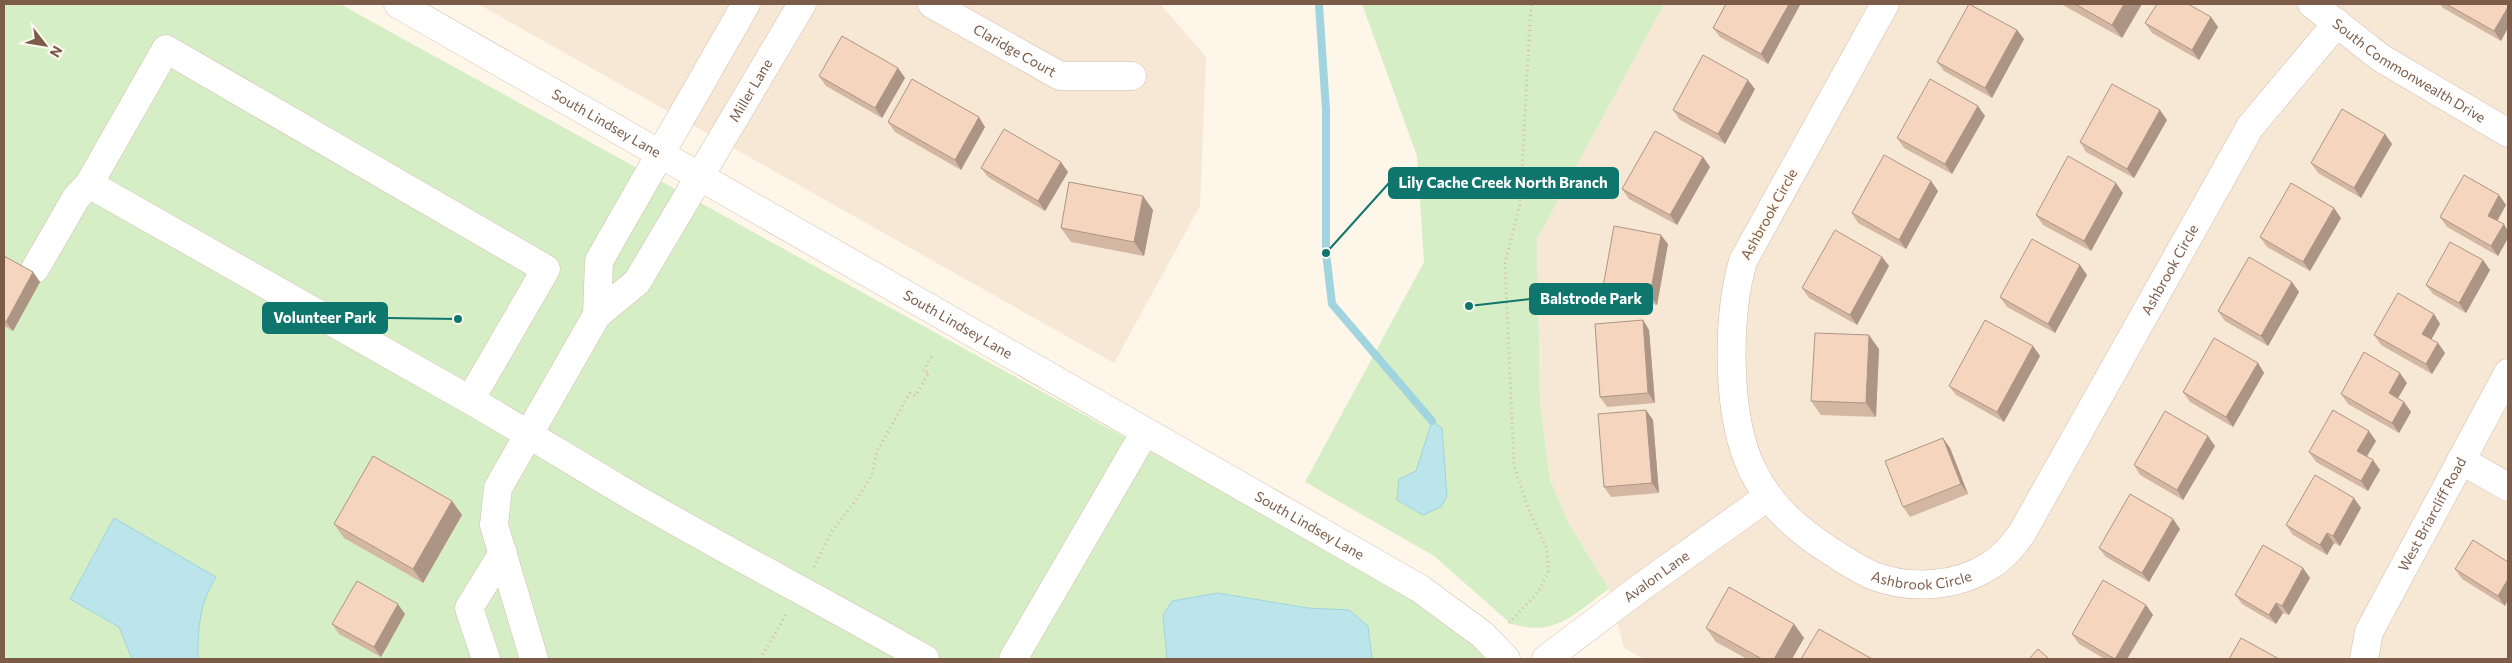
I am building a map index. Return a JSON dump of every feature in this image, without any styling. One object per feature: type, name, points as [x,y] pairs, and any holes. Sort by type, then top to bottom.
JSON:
[{"type":"street","name":"South Lindsey Lane","points":[[398,4],[1419,588],[1458,615],[1499,651]]},
{"type":"street","points":[[534,659],[494,525],[498,488],[598,314],[599,261],[659,153],[746,4]]},
{"type":"street","name":"Miller Lane","points":[[598,314],[638,282],[802,4]]},
{"type":"street","name":"Claridge Court","points":[[932,4],[1060,76],[1132,76]]},
{"type":"street","name":"Ashbrook Circle","points":[[1885,4],[1743,260],[1735,288],[1732,364],[1737,420],[1743,446],[1767,497],[1791,523],[1819,544],[1874,576],[1900,582],[1928,585],[1963,578],[1991,566],[2010,550],[2022,533],[2250,127],[2337,23]]},
{"type":"street","name":"South Commonwealth Drive","points":[[2312,4],[2380,58],[2508,133]]},
{"type":"street","points":[[35,269],[76,198],[89,184],[166,49],[546,269],[470,400]]},
{"type":"street","points":[[89,184],[529,433],[617,488],[925,659]]},
{"type":"street","name":"West Briarcliff Road","points":[[2364,659],[2368,632],[2508,373]]},
{"type":"street","points":[[1013,659],[1144,432]]},
{"type":"street","points":[[2461,460],[2508,487]]},
{"type":"street","name":"Avalon Lane","points":[[1546,659],[1640,588],[1767,497]]},
{"type":"street","points":[[486,659],[469,608],[502,554]]},
{"type":"path","points":[[1499,651],[1539,591],[1549,570],[1546,547],[1529,510],[1514,466],[1506,263],[1520,204],[1531,4]]},
{"type":"path","points":[[760,659],[832,531],[859,496],[872,475],[877,451],[910,394],[915,396],[928,373],[923,371],[932,356]]},
{"type":"shaded area","points":[[478,4],[1160,4],[1206,57],[1200,206],[1114,363]]},
{"type":"shaded area","points":[[1664,4],[2508,4],[2508,659],[1644,659],[1624,648],[1609,589],[1568,522],[1550,480],[1540,402],[1537,239]]},
{"type":"green space","points":[[4,4],[340,4],[1483,635],[1505,659],[4,659]]},
{"type":"green space","points":[[1362,4],[1664,4],[1537,239],[1540,402],[1550,480],[1568,522],[1609,589],[1574,615],[1552,626],[1539,628],[1525,627],[1510,623],[1434,556],[1305,482],[1424,262],[1417,156]]},
{"type":"water","points":[[1432,421],[1442,428],[1447,496],[1441,507],[1423,515],[1397,500],[1399,479],[1416,471]]},
{"type":"water","points":[[114,518],[216,577],[206,597],[201,616],[198,637],[198,659],[132,659],[119,627],[70,599]]},
{"type":"water","points":[[1218,593],[1308,608],[1349,610],[1368,626],[1372,659],[1167,659],[1163,615],[1172,601]]},
{"type":"building","points":[[1726,4],[1789,4],[1761,54],[1713,28]]},
{"type":"building","points":[[1969,4],[2017,30],[1985,88],[1937,62]]},
{"type":"building","points":[[2075,4],[2124,4],[2112,25]]},
{"type":"building","points":[[2157,4],[2188,4],[2211,17],[2192,50],[2145,23]]},
{"type":"building","points":[[2446,4],[2508,4],[2508,7],[2494,31]]},
{"type":"building","points":[[842,36],[898,68],[875,108],[819,76]]},
{"type":"building","points":[[1703,55],[1748,80],[1718,134],[1673,110]]},
{"type":"building","points":[[912,79],[979,117],[955,160],[888,122]]},
{"type":"building","points":[[1930,79],[1978,106],[1945,164],[1897,138]]},
{"type":"building","points":[[2112,84],[2160,110],[2127,169],[2080,142]]},
{"type":"building","points":[[2342,109],[2385,134],[2354,188],[2311,163]]},
{"type":"building","points":[[1004,129],[1061,162],[1038,201],[981,168]]},
{"type":"building","points":[[1655,131],[1703,157],[1670,215],[1622,189]]},
{"type":"building","points":[[1884,155],[1931,181],[1899,240],[1852,213]]},
{"type":"building","points":[[2068,156],[2116,183],[2084,241],[2036,215]]},
{"type":"building","points":[[2464,175],[2499,195],[2488,216],[2504,224],[2491,246],[2440,217]]},
{"type":"building","points":[[1069,182],[1143,196],[1134,242],[1061,228]]},
{"type":"building","points":[[2291,183],[2334,208],[2303,262],[2260,237]]},
{"type":"building","points":[[1614,226],[1661,235],[1650,295],[1603,287]]},
{"type":"building","points":[[1835,230],[1882,257],[1850,315],[1802,288]]},
{"type":"building","points":[[2032,239],[2080,265],[2048,324],[2000,297]]},
{"type":"building","points":[[2450,242],[2483,260],[2459,303],[2426,285]]},
{"type":"building","points":[[4,256],[33,272],[6,322],[4,320]]},
{"type":"building","points":[[2249,257],[2292,282],[2261,336],[2218,311]]},
{"type":"building","points":[[2398,293],[2434,314],[2422,334],[2438,343],[2426,364],[2374,335]]},
{"type":"building","points":[[1643,320],[1648,393],[1600,397],[1595,324]]},
{"type":"building","points":[[1985,320],[2033,346],[1997,412],[1949,386]]},
{"type":"building","points":[[1815,333],[1869,335],[1866,403],[1811,401]]},
{"type":"building","points":[[2214,338],[2258,363],[2226,417],[2183,392]]},
{"type":"building","points":[[2364,352],[2400,373],[2389,393],[2404,402],[2392,423],[2341,394]]},
{"type":"building","points":[[1646,410],[1652,483],[1604,487],[1598,414]]},
{"type":"building","points":[[2333,410],[2369,431],[2357,451],[2373,460],[2361,481],[2309,452]]},
{"type":"building","points":[[2165,411],[2208,436],[2177,490],[2134,465]]},
{"type":"building","points":[[1943,438],[1961,484],[1903,507],[1885,461]]},
{"type":"building","points":[[373,456],[452,501],[413,569],[334,524]]},
{"type":"building","points":[[2315,475],[2354,498],[2333,536],[2327,533],[2320,545],[2286,525]]},
{"type":"building","points":[[2130,494],[2173,519],[2142,573],[2099,548]]},
{"type":"building","points":[[2473,540],[2508,562],[2508,579],[2498,596],[2455,569]]},
{"type":"building","points":[[2263,545],[2303,568],[2282,606],[2276,603],[2269,615],[2235,595]]},
{"type":"building","points":[[2103,580],[2146,605],[2115,659],[2072,634]]},
{"type":"building","points":[[357,581],[398,604],[374,647],[332,624]]},
{"type":"building","points":[[1729,587],[1794,624],[1774,659],[1762,659],[1706,628]]},
{"type":"building","points":[[1819,629],[1872,659],[1801,659]]},
{"type":"building","points":[[2241,638],[2279,659],[2229,659]]},
{"type":"building","points":[[2038,649],[2049,659],[2029,659]]},
{"type":"waterway","points":[[1319,4],[1326,110],[1326,253],[1332,304],[1432,421]]},
{"type":"place","name":"Lily Cache Creek North Branch","points":[[1326,253]]},
{"type":"place","name":"Balstrode Park","points":[[1469,306]]},
{"type":"place","name":"Volunteer Park","points":[[458,319]]}]
